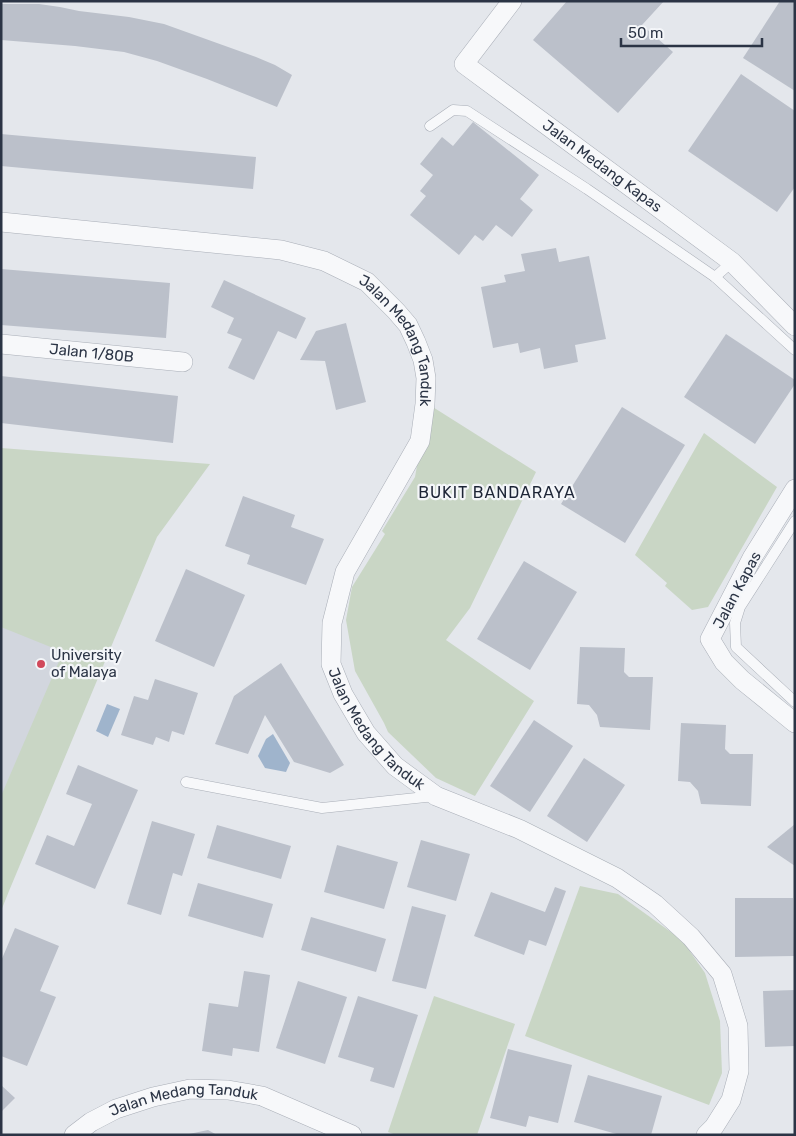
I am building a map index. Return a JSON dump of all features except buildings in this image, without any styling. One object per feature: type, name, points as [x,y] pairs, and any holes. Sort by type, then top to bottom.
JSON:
[{"type":"street","name":"Jalan Medang Kapas","points":[[512,1],[464,64],[732,262],[795,326]]},
{"type":"street","name":"Jalan Medang Tanduk","points":[[1,222],[281,250],[324,261],[367,282],[408,325],[423,360],[426,378],[425,404],[420,440],[345,572],[332,623],[331,664],[343,694],[366,733],[395,766],[436,796],[519,829],[617,878],[656,904],[691,937],[722,974],[738,1026],[738,1071],[731,1100],[714,1127],[706,1135]]},
{"type":"street","name":"Jalan 1/80B","points":[[1,344],[183,362]]},
{"type":"street","name":"Jalan Kapas","points":[[795,489],[752,558],[710,639],[724,662],[742,680],[795,723]]},
{"type":"street","name":"Jalan Medang Tanduk","points":[[74,1135],[91,1122],[116,1108],[153,1097],[190,1090],[228,1090],[262,1096],[352,1135]]},
{"type":"lane","points":[[430,126],[453,110],[467,111],[587,189],[715,277],[795,350]]},
{"type":"lane","points":[[715,277],[732,262]]},
{"type":"lane","points":[[795,521],[740,607],[735,623],[736,648],[795,702]]},
{"type":"lane","points":[[186,782],[322,808],[436,796]]},
{"type":"shaded area","name":"University of Malaya","points":[[1,465],[162,475],[1,853]]},
{"type":"green space","points":[[428,404],[536,472],[470,608],[446,640],[534,701],[475,796],[436,778],[388,732],[355,671],[346,620],[352,587],[385,534],[382,531],[415,477]]},
{"type":"green space","points":[[704,433],[777,487],[708,607],[692,610],[665,586],[667,583],[635,555]]},
{"type":"green space","name":"University of Malaya","points":[[1,448],[210,464],[157,537],[1,911],[1,796],[63,652],[1,627]]},
{"type":"green space","points":[[580,886],[618,894],[682,940],[705,973],[720,1021],[722,1073],[709,1105],[525,1036]]},
{"type":"green space","points":[[434,996],[515,1024],[477,1135],[396,1135],[388,1132]]},
{"type":"water","points":[[107,704],[120,709],[108,737],[96,731]]},
{"type":"water","points":[[273,734],[290,763],[286,772],[265,768],[258,756],[266,739]]},
{"type":"place","name":"University of Malaya","points":[[41,664]]},
{"type":"district","name":"BUKIT BANDARAYA","points":[[497,492]]}]
